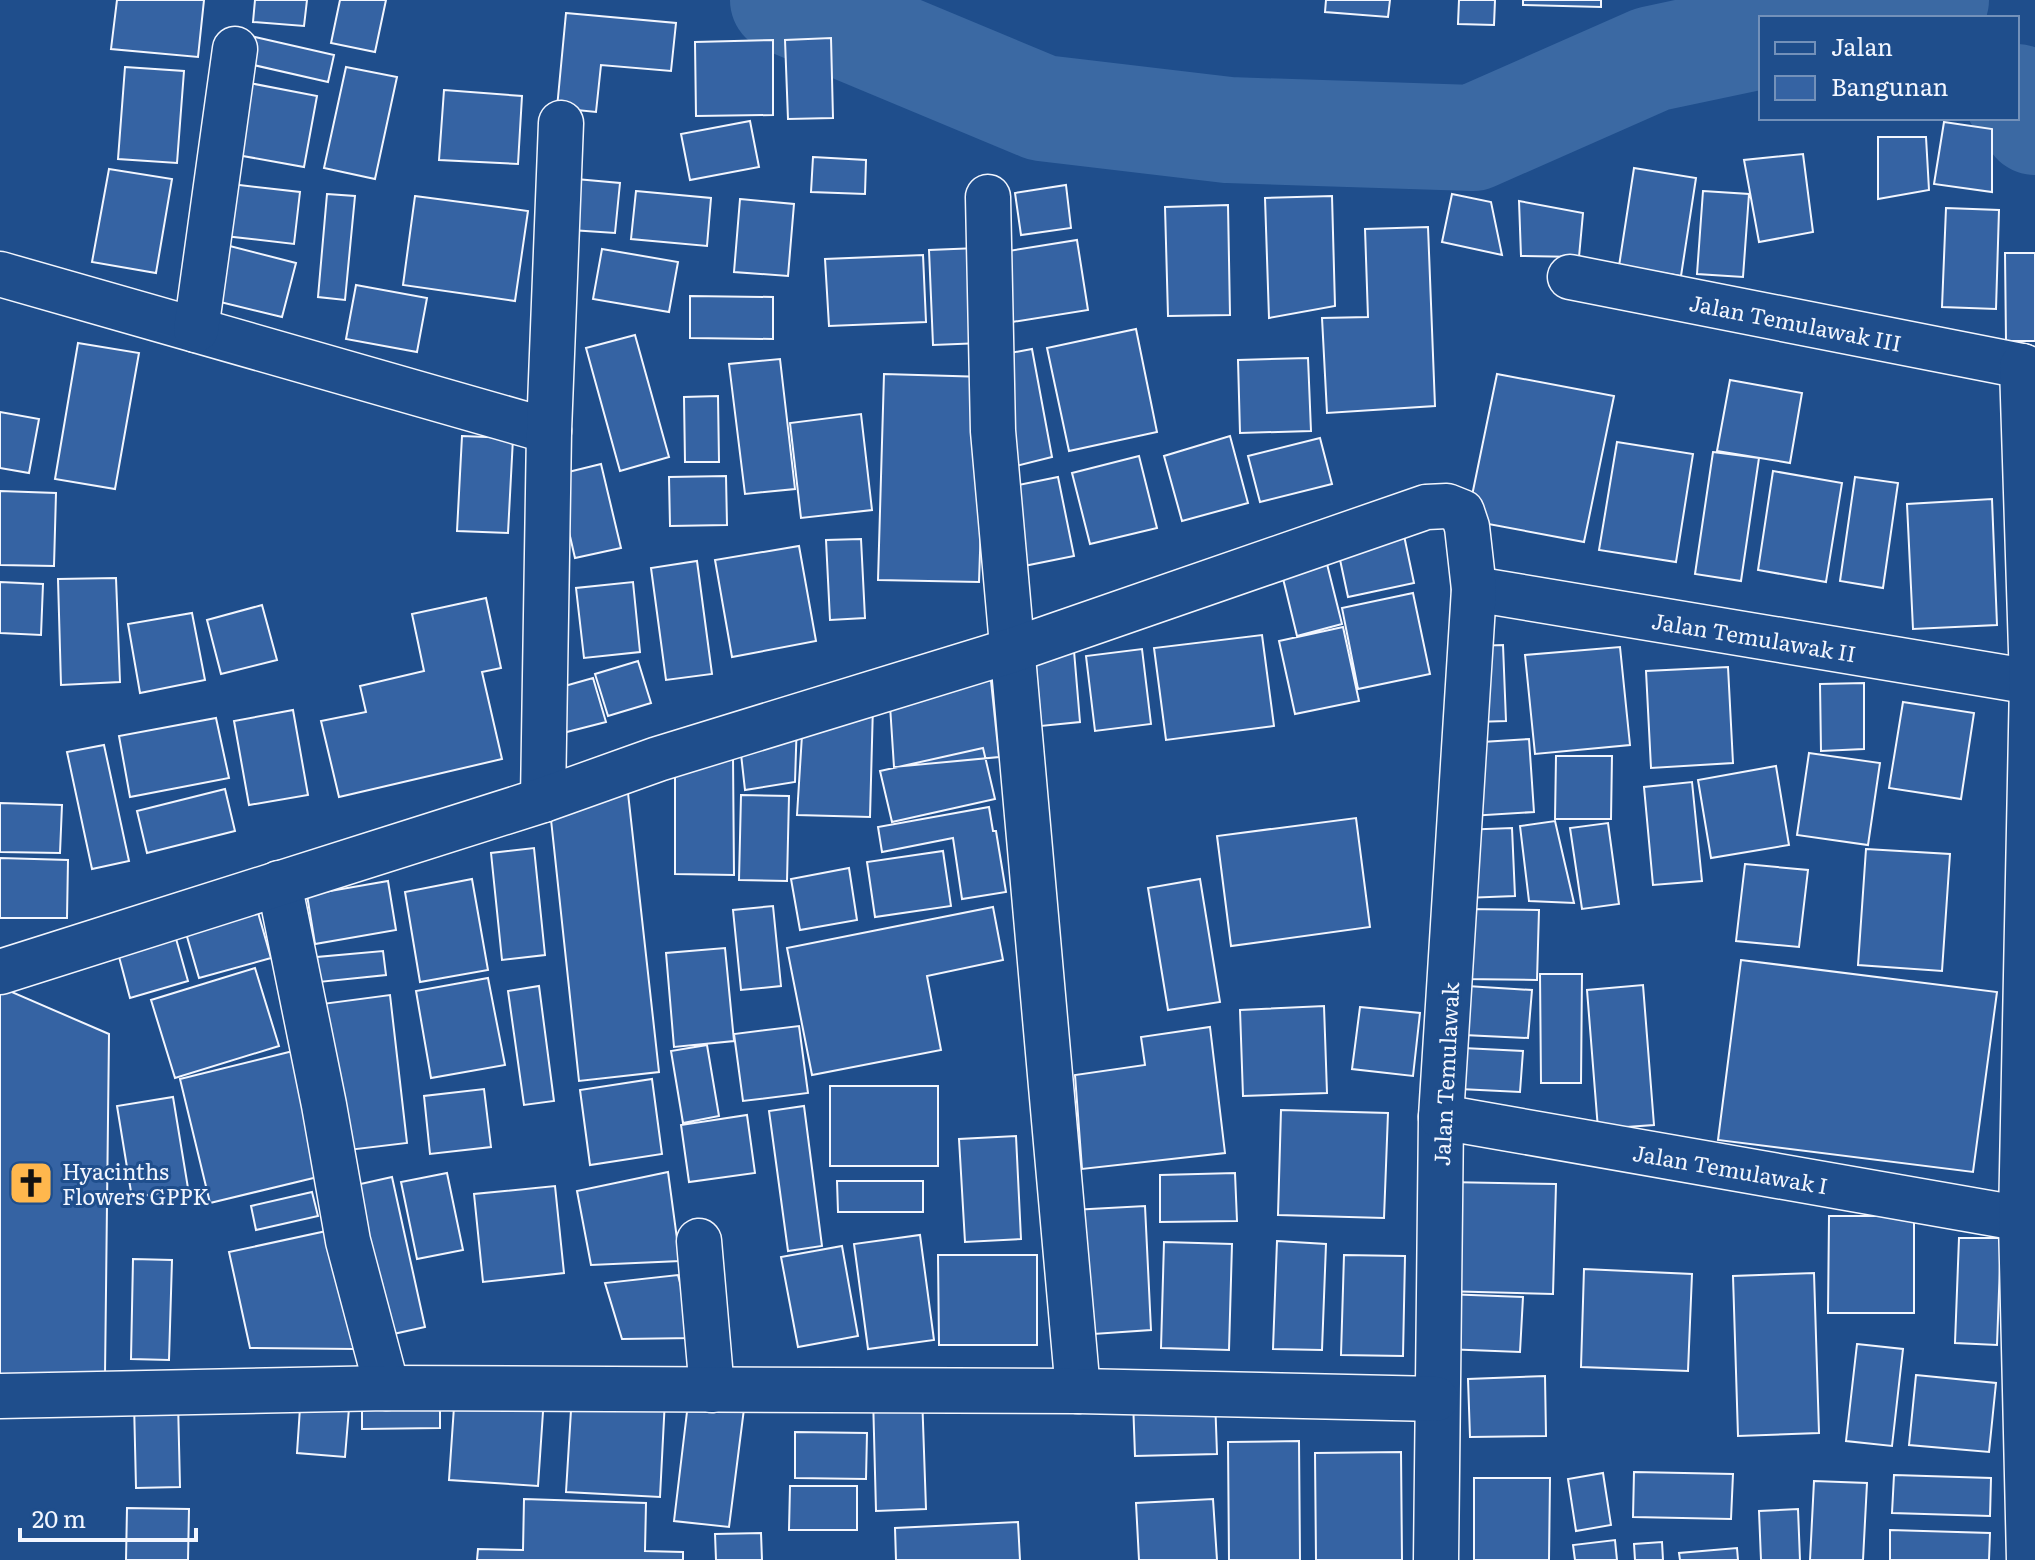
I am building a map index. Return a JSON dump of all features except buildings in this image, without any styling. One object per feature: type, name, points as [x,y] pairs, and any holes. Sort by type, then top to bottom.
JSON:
[{"type":"street","points":[[196,330],[235,49]]},
{"type":"street","points":[[543,800],[549,431],[561,123]]},
{"type":"street","points":[[988,197],[993,431],[1078,1391]]},
{"type":"street","points":[[0,274],[549,431]]},
{"type":"street","name":"Jalan Temulawak III","points":[[1570,277],[2029,368]]},
{"type":"street","points":[[2029,368],[2032,682],[2029,1560]]},
{"type":"street","name":"Jalan Temulawak","points":[[1013,650],[1426,507],[1447,506],[1462,512],[1467,527],[1474,589],[1441,1117],[1436,1560]]},
{"type":"street","name":"Jalan Temulawak II","points":[[1474,589],[2032,682]]},
{"type":"street","points":[[0,972],[543,800],[658,759],[1013,650]]},
{"type":"street","points":[[279,883],[348,1241],[387,1388]]},
{"type":"street","name":"Jalan Temulawak I","points":[[1441,1117],[2028,1221]]},
{"type":"street","points":[[699,1241],[712,1390]]},
{"type":"street","points":[[0,1396],[387,1388],[1078,1391],[1436,1399]]},
{"type":"waterway","points":[[783,0],[1042,108],[1228,130],[1473,138],[1652,59],[1759,36]]},
{"type":"waterway","points":[[1860,16],[1936,0]]},
{"type":"waterway","points":[[2019,100],[2035,122]]},
{"type":"place","name":"Hyacinths Flowers GPPK","points":[[31,1183]]}]
